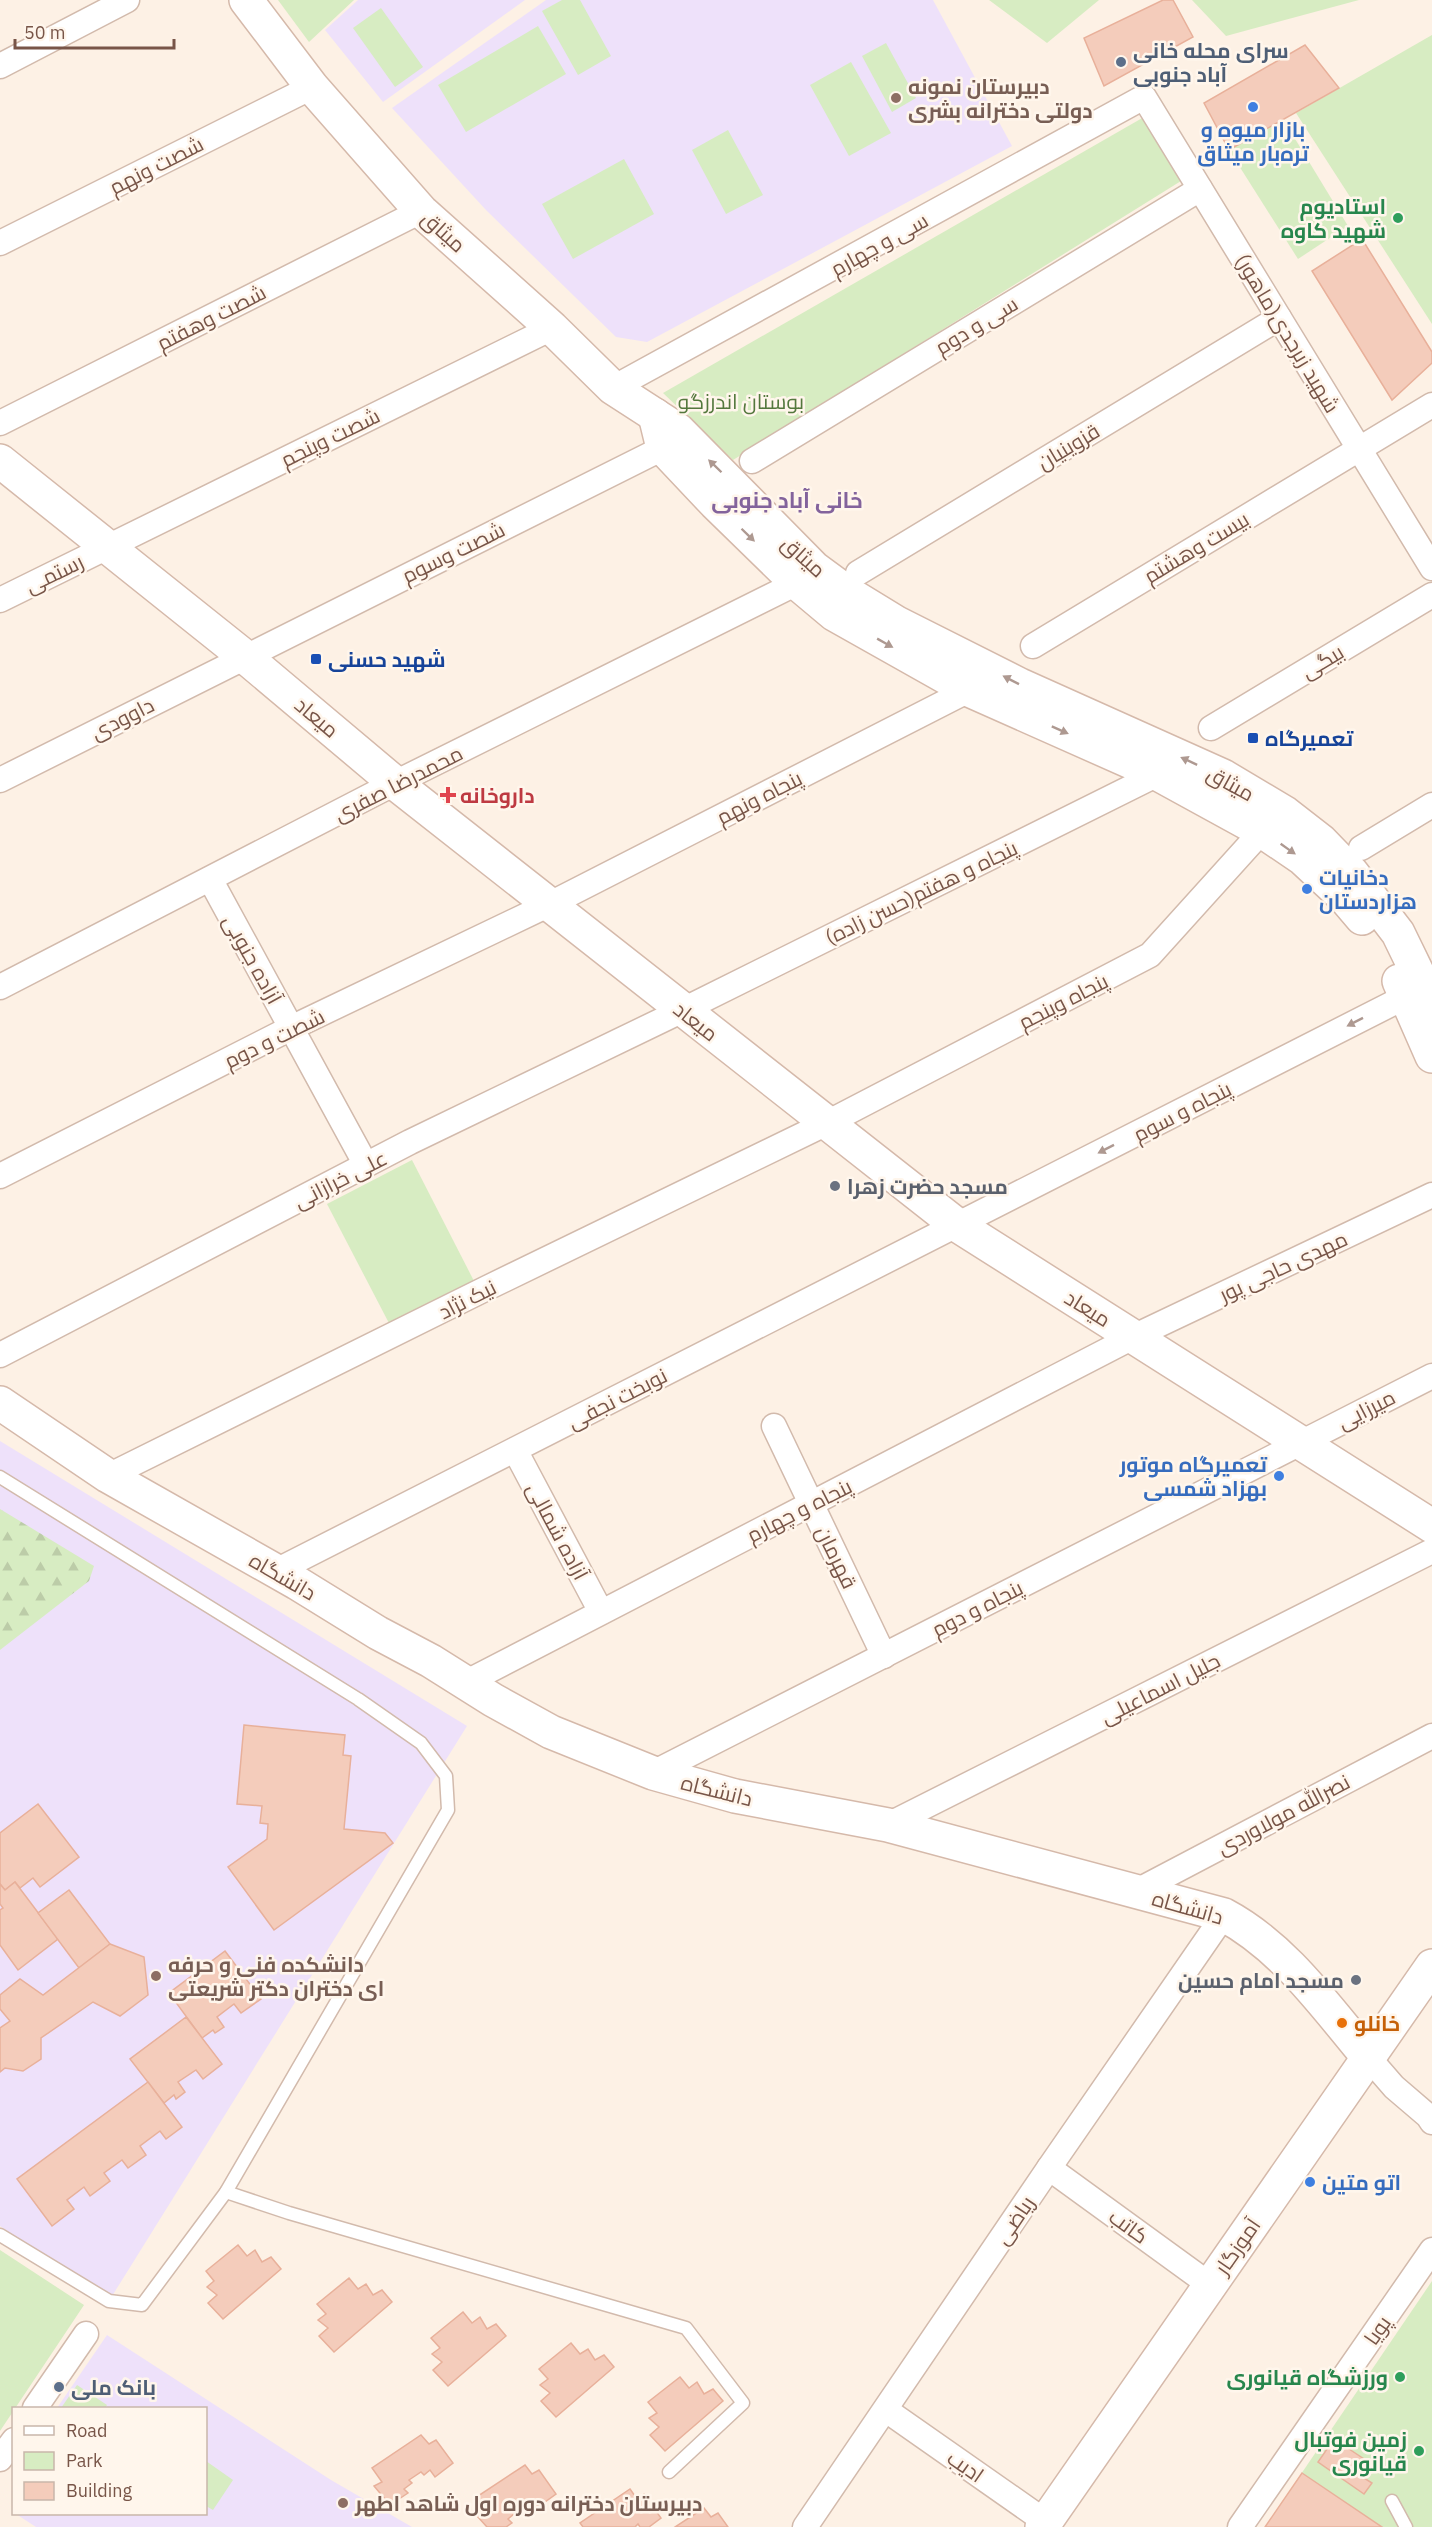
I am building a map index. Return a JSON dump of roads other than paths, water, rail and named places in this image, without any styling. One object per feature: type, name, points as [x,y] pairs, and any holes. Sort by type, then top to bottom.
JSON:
[{"type":"street","points":[[0,66],[127,0]]},
{"type":"street","name":"میثاق","points":[[246,0],[312,87],[421,211],[552,328],[613,388],[678,430],[806,575],[834,614],[969,690],[1158,774],[1262,831],[1302,858],[1345,898],[1373,932],[1419,999]]},
{"type":"street","name":"شصت ونهم","points":[[0,243],[312,87]]},
{"type":"street","name":"شهید زبرجدی(ماهور)","points":[[1144,97],[1432,568]]},
{"type":"street","name":"سی و چهارم","points":[[613,388],[1144,97]]},
{"type":"street","name":"سی و دوم","points":[[752,461],[1200,189]]},
{"type":"street","name":"شصت وهفتم","points":[[0,423],[421,211]]},
{"type":"street","name":"قزوینیان","points":[[858,573],[1279,318]]},
{"type":"street","name":"شصت وپنجم","points":[[108,547],[552,328]]},
{"type":"street","name":"بیست وهشتم","points":[[1033,646],[1432,405]]},
{"type":"street","points":[[655,415],[663,448]]},
{"type":"street","name":"میثاق","points":[[663,448],[715,503],[806,575],[848,593],[897,623],[1020,685],[1223,776],[1285,813],[1320,842],[1365,890],[1398,933],[1419,999],[1432,1056]]},
{"type":"street","name":"شصت وسوم","points":[[244,656],[663,448]]},
{"type":"street","name":"میعاد","points":[[0,461],[244,656],[395,783],[957,1225],[1432,1526]]},
{"type":"street","name":"رستمی","points":[[0,600],[108,547]]},
{"type":"street","name":"محمدرضا صفری","points":[[0,987],[395,783],[806,575]]},
{"type":"street","name":"بیگی","points":[[1211,728],[1432,595]]},
{"type":"street","name":"داوودی","points":[[0,780],[244,656]]},
{"type":"street","name":"پنجاه ونهم","points":[[550,904],[969,690]]},
{"type":"street","name":"(حسن زاده)پنجاه و هفتم","points":[[683,1011],[1158,774]]},
{"type":"street","points":[[1361,848],[1432,805]]},
{"type":"street","name":"پنجاه وپنجم","points":[[827,1123],[1150,955],[1262,831]]},
{"type":"street","name":"آزاده جنوبی","points":[[210,879],[366,1165]]},
{"type":"street","name":"شصت و دوم","points":[[0,1176],[291,1028],[550,904]]},
{"type":"street","name":"پنجاه و سوم","points":[[957,1225],[1419,999]]},
{"type":"street","name":"علی خرازانی","points":[[0,1355],[366,1165],[683,1011]]},
{"type":"street","name":"نیک نژاد","points":[[108,1476],[827,1123]]},
{"type":"street","name":"مهدی حاجی پور","points":[[1133,1337],[1432,1195]]},
{"type":"street","name":"نوبخت نجفی","points":[[276,1571],[957,1225]]},
{"type":"street","name":"پنجاه و چهارم","points":[[465,1683],[1133,1337]]},
{"type":"street","name":"میرزایی","points":[[1300,1443],[1432,1376]]},
{"type":"street","name":"دانشگاه","points":[[0,1403],[108,1476],[276,1571],[551,1732],[653,1773],[735,1796],[888,1825],[1224,1915],[1248,1928],[1276,1953],[1311,1989],[1394,2087],[1431,2117]]},
{"type":"street","name":"قهرمان","points":[[774,1426],[884,1656]]},
{"type":"street","name":"پنجاه و دوم","points":[[653,1773],[1300,1443]]},
{"type":"street","name":"آزاده شمالی","points":[[515,1450],[601,1612]]},
{"type":"street","name":"جلیل اسماعیلی","points":[[888,1825],[1432,1551]]},
{"type":"street","name":"نصرالله مولاوردی","points":[[1135,1892],[1432,1736]]},
{"type":"street","name":"ریاضی","points":[[805,2527],[1224,1915]]},
{"type":"street","name":"آموزگار","points":[[1044,2524],[1432,1966]]},
{"type":"street","name":"کاتب","points":[[1049,2168],[1210,2285]]},
{"type":"street","name":"پویا","points":[[1240,2527],[1432,2250]]},
{"type":"street","points":[[36,2407],[86,2334]]},
{"type":"street","name":"ادیب","points":[[886,2410],[1044,2524]]},
{"type":"street","points":[[0,2459],[12,2443]]},
{"type":"lane","points":[[0,1478],[358,1699],[421,1743],[446,1776],[448,1810],[226,2192],[142,2305],[109,2301],[0,2235]]},
{"type":"lane","points":[[226,2192],[289,2213],[686,2328],[743,2403],[669,2472]]},
{"type":"lane","points":[[1392,2500],[1406,2527]]},
{"type":"place","name":"سرای محله خانی آباد جنوبی","points":[[1121,62]]},
{"type":"place","name":"دبیرستان نمونه دولتی دخترانه بشری","points":[[896,98]]},
{"type":"place","name":"بازار میوه و تره‌بار میثاق","points":[[1253,107]]},
{"type":"place","name":"استادیوم شهید کاوه","points":[[1398,218]]},
{"type":"place","name":"شهید حسنی","points":[[316,659]]},
{"type":"place","name":"تعمیرگاه","points":[[1253,738]]},
{"type":"place","name":"داروخانه","points":[[448,795]]},
{"type":"place","name":"دخانیات هزاردستان","points":[[1307,889]]},
{"type":"place","name":"مسجد حضرت زهرا","points":[[835,1186]]},
{"type":"place","name":"تعمیرگاه موتور بهزاد شمسی","points":[[1279,1476]]},
{"type":"place","name":"دانشکده فنی و حرفه ای دختران دکتر شریعتی","points":[[156,1976]]},
{"type":"place","name":"مسجد امام حسین","points":[[1356,1980]]},
{"type":"place","name":"خانلو","points":[[1342,2023]]},
{"type":"place","name":"اتو متین","points":[[1310,2182]]},
{"type":"place","name":"ورزشگاه قیانوری","points":[[1400,2377]]},
{"type":"place","name":"بانک ملی","points":[[59,2387]]},
{"type":"place","name":"زمین فوتبال قیانوری","points":[[1419,2451]]},
{"type":"place","name":"دبیرستان دخترانه دوره اول شاهد اطهر","points":[[343,2503]]},
{"type":"district","name":"خانی آباد جنوبی","points":[[787,499]]},
{"type":"park label","name":"بوستان اندرزگو","points":[[741,401]]}]
